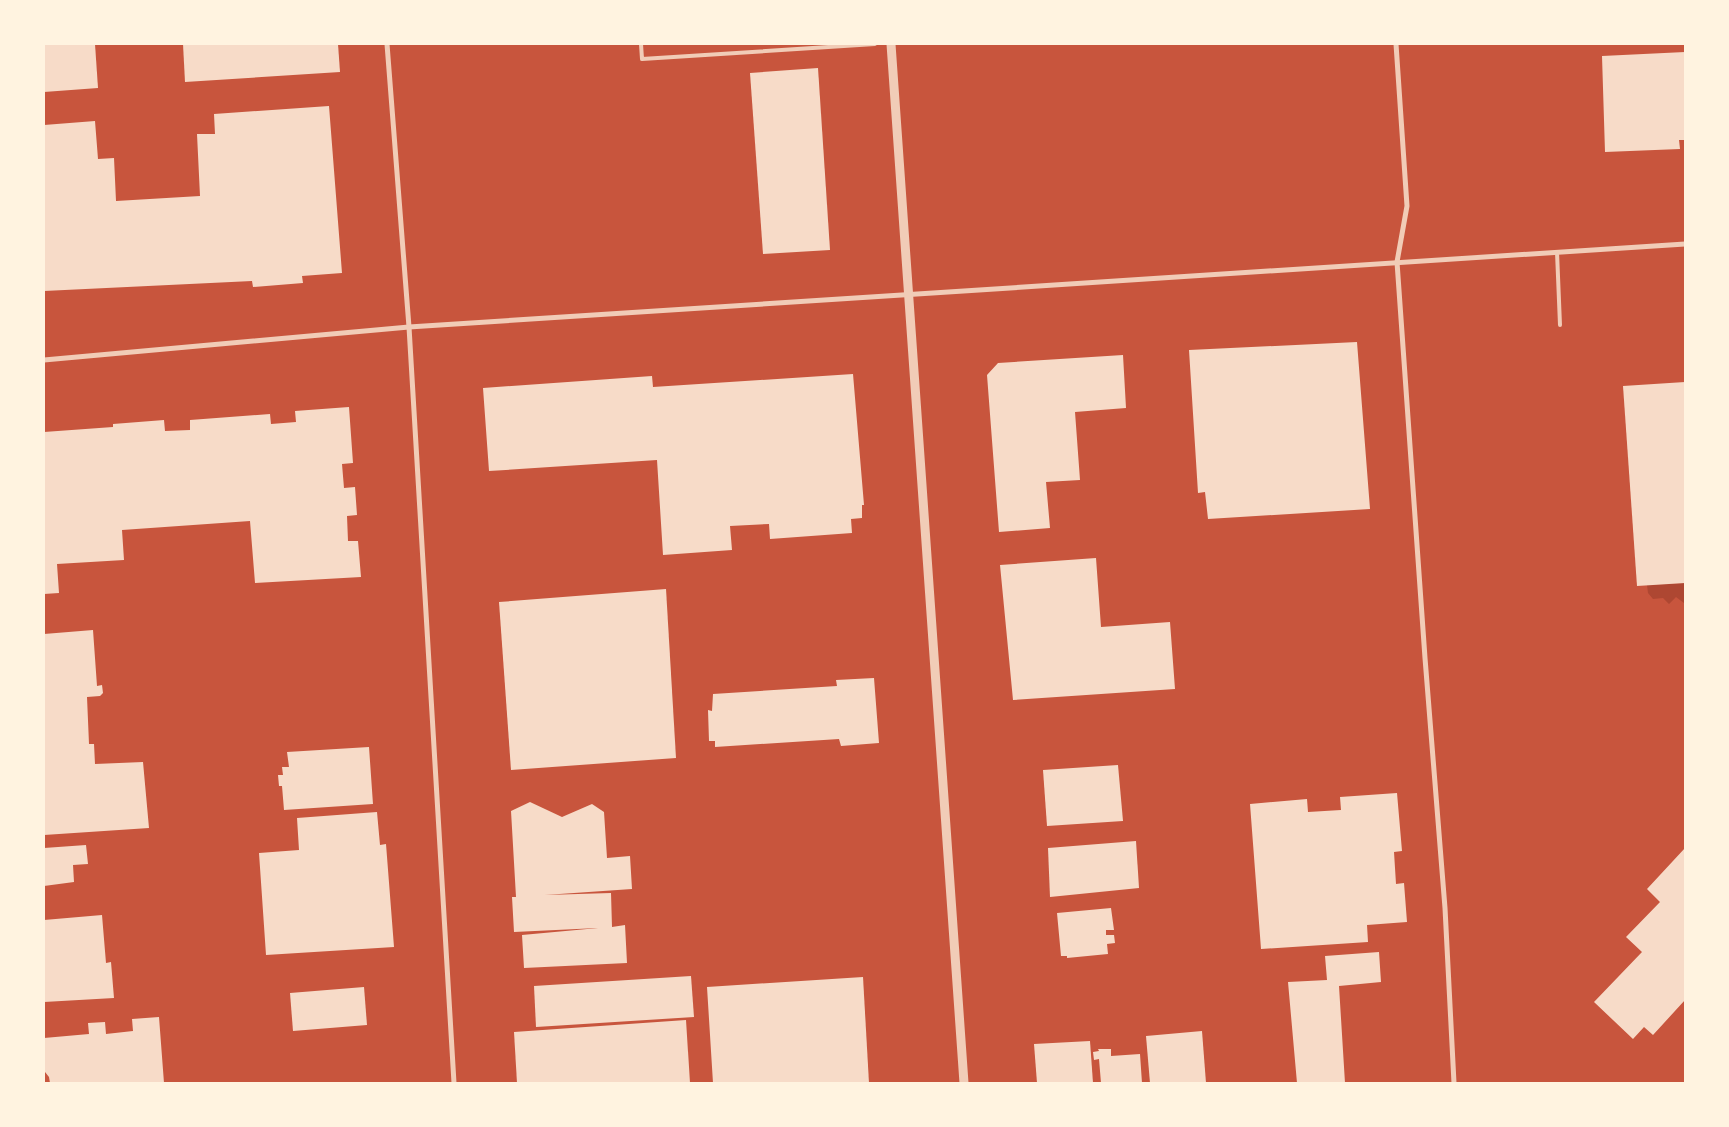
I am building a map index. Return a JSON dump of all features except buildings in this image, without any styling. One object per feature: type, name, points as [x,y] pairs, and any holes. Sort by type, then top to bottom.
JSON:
[{"type":"street","points":[[388,44],[409,327],[454,1083]]},
{"type":"street","points":[[892,44],[964,1083]]},
{"type":"street","points":[[1396,44],[1407,206],[1398,262],[1425,658],[1445,908],[1454,1083]]},
{"type":"street","points":[[44,360],[409,327],[1685,244]]},
{"type":"lane","points":[[641,44],[642,59],[875,44]]},
{"type":"lane","points":[[1557,252],[1560,325]]},
{"type":"shaded area","points":[[1685,583],[1684,603],[1676,597],[1669,604],[1663,598],[1653,599],[1648,593],[1647,585]]}]
